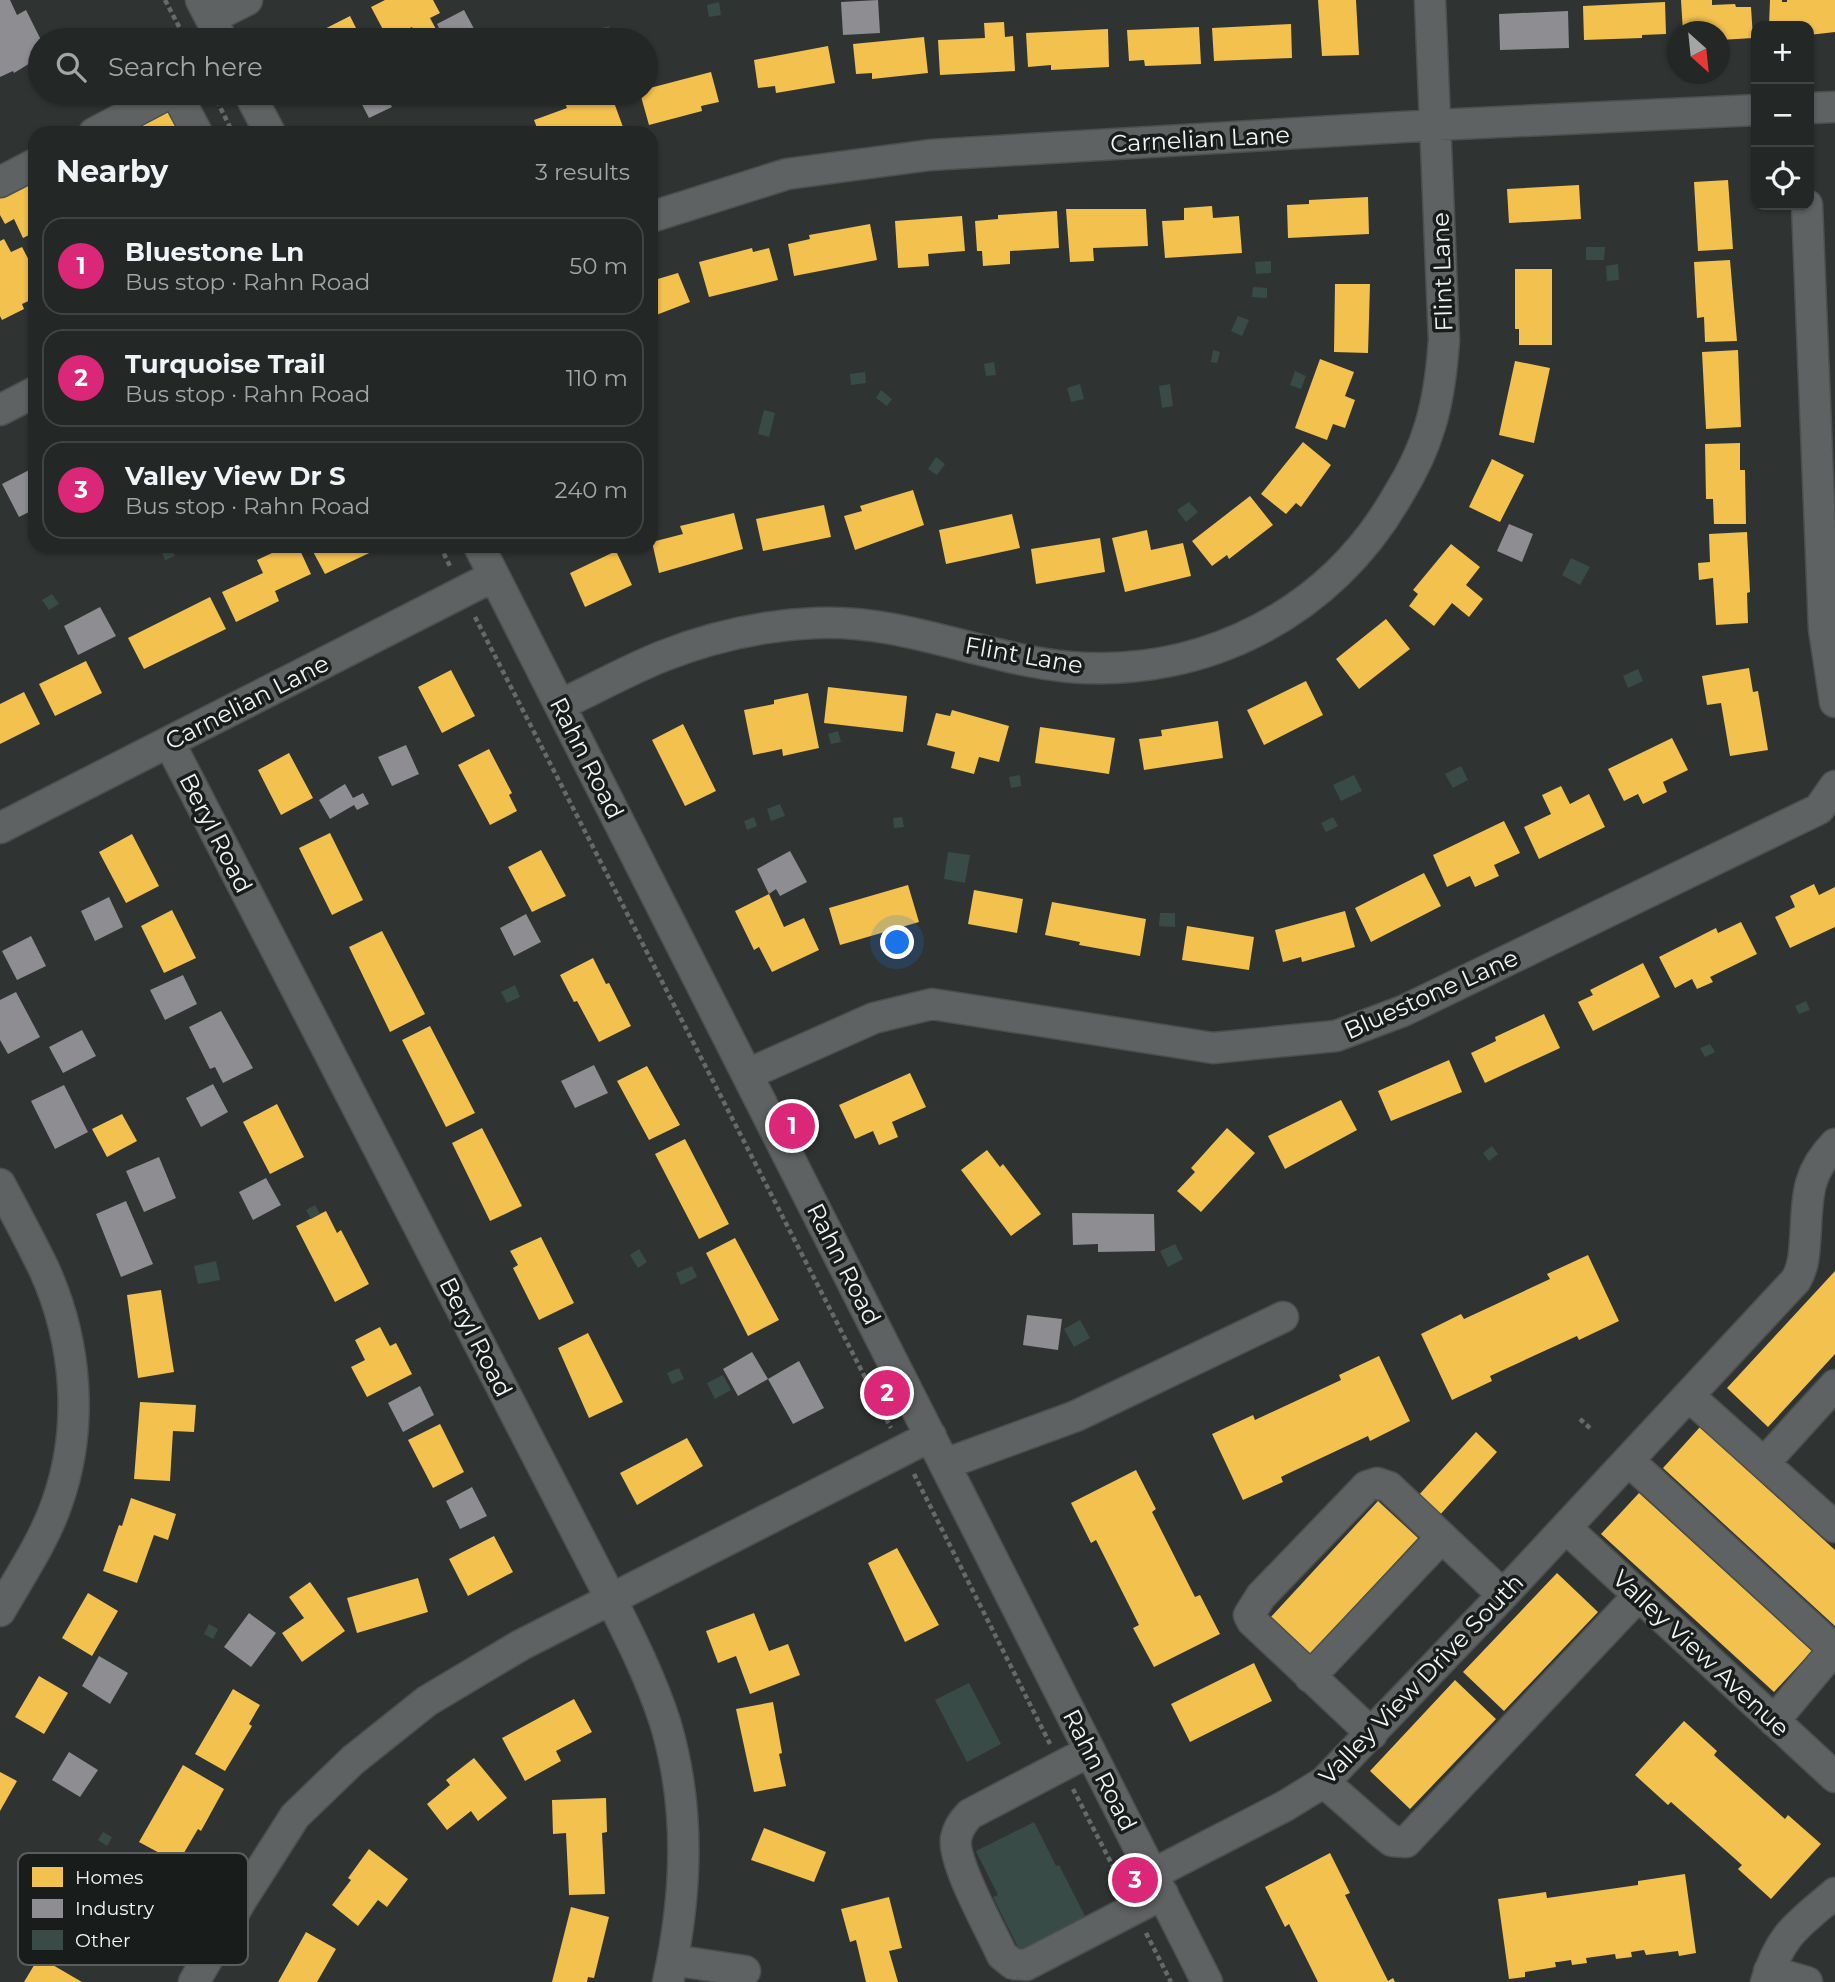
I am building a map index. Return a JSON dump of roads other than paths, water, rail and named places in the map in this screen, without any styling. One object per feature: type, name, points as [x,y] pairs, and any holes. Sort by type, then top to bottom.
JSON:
[{"type":"street","points":[[211,19],[247,0]]},
{"type":"street","name":"Flint Lane","points":[[560,705],[663,656],[715,639],[769,628],[818,623],[861,624],[902,630],[1035,663],[1112,668],[1161,664],[1247,636],[1286,615],[1329,584],[1355,558],[1377,530],[1409,476],[1430,428],[1441,383],[1444,340],[1430,0]]},
{"type":"street","points":[[107,126],[147,105]]},
{"type":"street","points":[[182,105],[193,126]]},
{"type":"street","points":[[255,105],[266,126]]},
{"type":"street","points":[[1814,108],[1835,107]]},
{"type":"street","name":"Carnelian Lane","points":[[658,215],[787,174],[930,155],[1436,125],[1751,110]]},
{"type":"street","points":[[0,182],[28,168]]},
{"type":"street","points":[[1807,210],[1824,629],[1835,702]]},
{"type":"street","points":[[0,410],[28,396]]},
{"type":"street","name":"Rahn Road","points":[[482,553],[1207,1982]]},
{"type":"street","name":"Carnelian Lane","points":[[0,828],[494,576]]},
{"type":"street","name":"Beryl Road","points":[[169,742],[611,1599],[648,1677],[664,1719],[677,1772],[683,1816],[684,1872],[680,1924],[671,1971],[744,1972]]},
{"type":"street","name":"Bluestone Lane","points":[[748,1074],[874,1018],[932,1004],[1213,1048],[1336,1036],[1403,1011],[1819,809],[1835,786]]},
{"type":"street","name":"Valley View Drive South","points":[[1090,1752],[970,1814],[960,1825],[956,1840],[958,1862],[1002,1955],[1013,1964],[1026,1965],[1134,1908],[1158,1884],[1324,1782],[1629,1461],[1796,1280],[1802,1265],[1812,1178],[1820,1160],[1835,1144]]},
{"type":"street","points":[[0,1184],[44,1270],[59,1311],[71,1363],[74,1409],[69,1453],[58,1502],[49,1522],[4,1594]]},
{"type":"street","points":[[945,1464],[1076,1416],[1283,1317]]},
{"type":"street","points":[[1764,1463],[1835,1385]]},
{"type":"street","points":[[1689,1396],[1835,1527]]},
{"type":"street","points":[[248,1892],[295,1816],[336,1775],[395,1726],[455,1683],[521,1645],[931,1436]]},
{"type":"street","points":[[1629,1461],[1835,1648],[1774,1721]]},
{"type":"street","points":[[1372,1734],[1250,1618],[1252,1607],[1261,1596],[1344,1508],[1372,1483],[1382,1483],[1389,1488],[1503,1595]]},
{"type":"street","name":"Valley View Avenue","points":[[1566,1528],[1835,1777]]},
{"type":"street","points":[[1310,1677],[1441,1537]]},
{"type":"street","points":[[1324,1782],[1382,1833],[1392,1840],[1406,1842],[1639,1595]]},
{"type":"street","points":[[1807,1982],[1768,1976],[1783,1940],[1835,1893]]},
{"type":"street","points":[[194,1982],[204,1965]]},
{"type":"place","name":"Bluestone Ln","points":[[792,1126]]},
{"type":"place","name":"Turquoise Trail","points":[[887,1393]]},
{"type":"place","name":"Valley View Dr S","points":[[1135,1880]]}]
